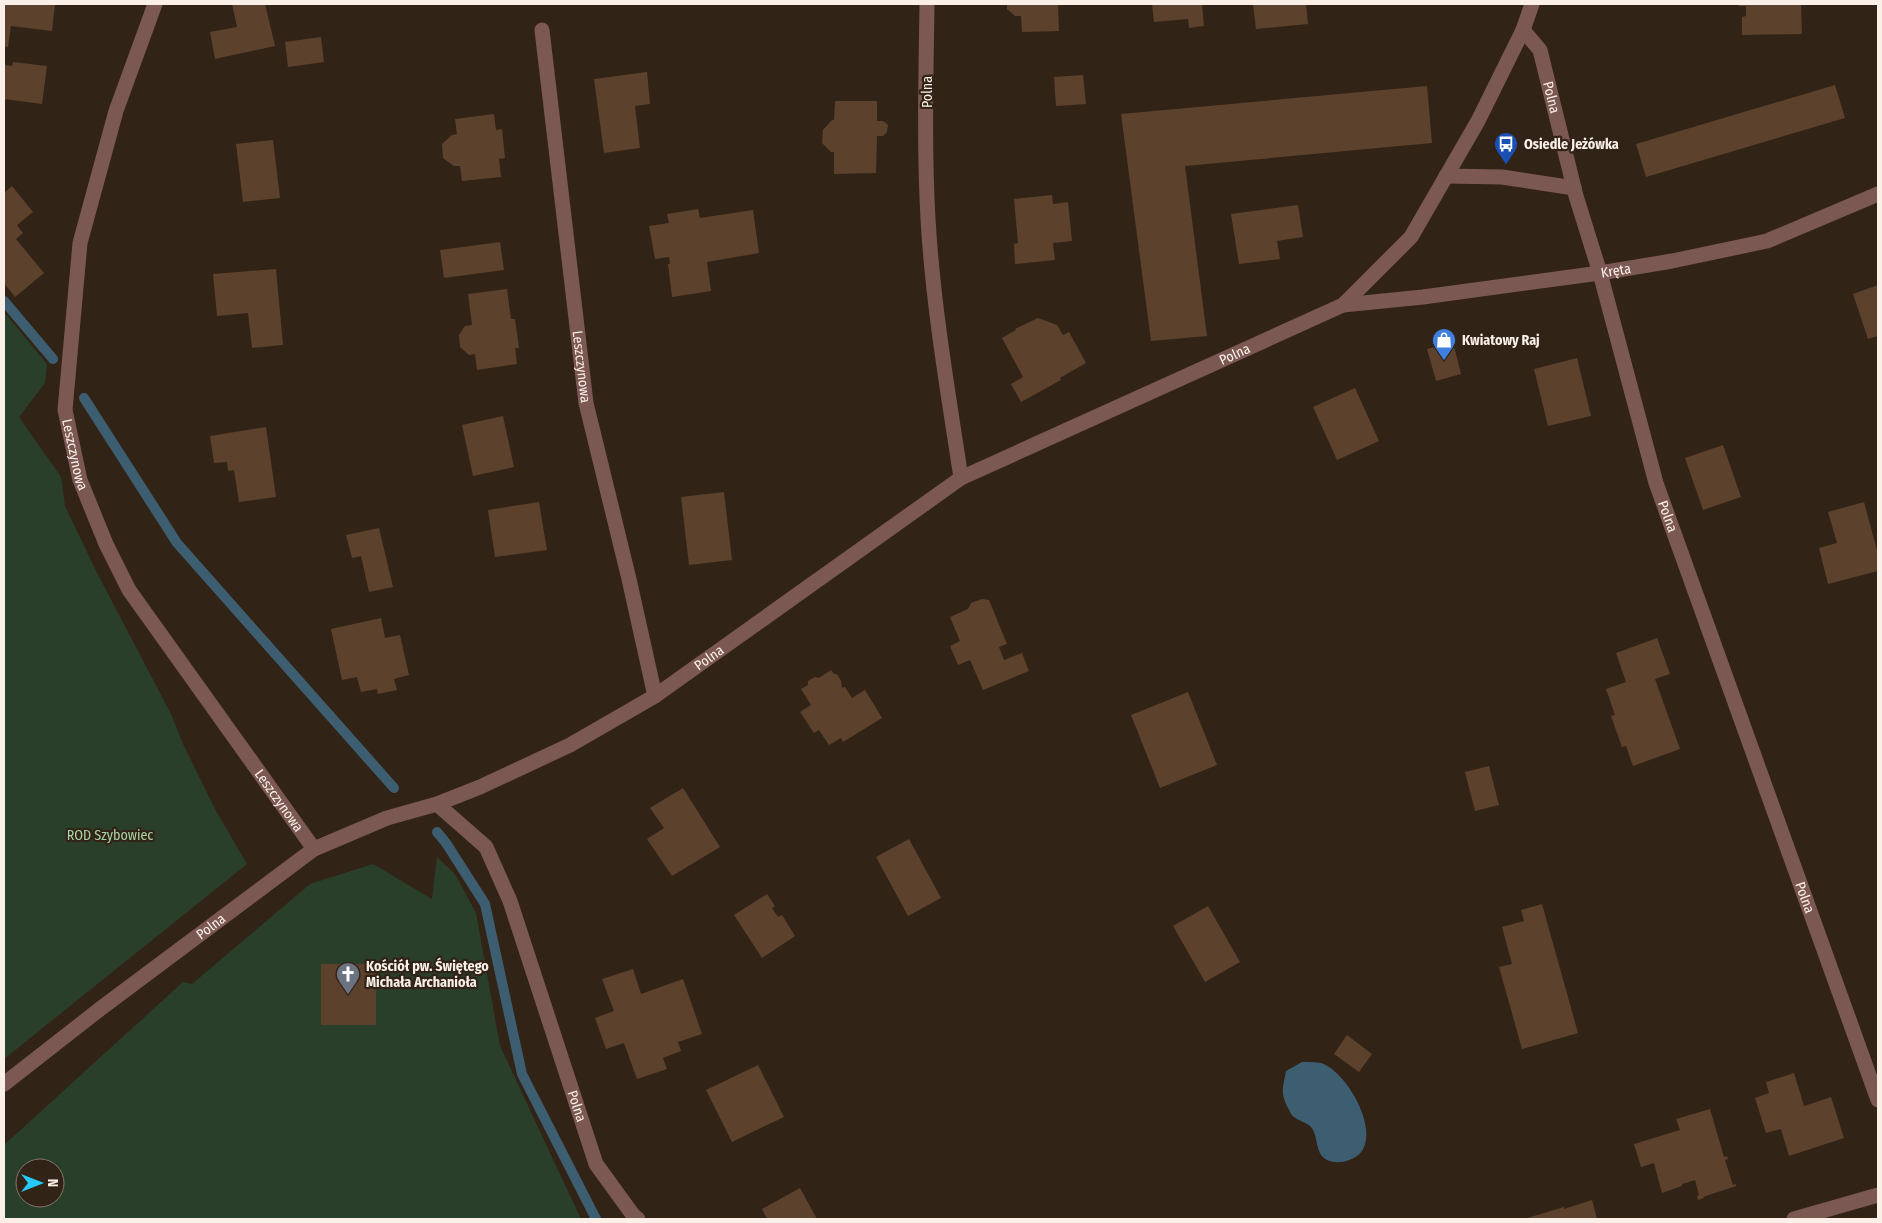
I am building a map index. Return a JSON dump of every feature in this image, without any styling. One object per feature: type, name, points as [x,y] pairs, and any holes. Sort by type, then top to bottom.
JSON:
[{"type":"street","name":"Leszczynowa","points":[[155,4],[116,111],[80,242],[65,410],[80,480],[106,544],[129,590],[314,848]]},
{"type":"street","name":"Polna","points":[[927,4],[928,219],[939,329],[961,478]]},
{"type":"street","name":"Polna","points":[[4,1084],[100,1009],[314,848],[387,818],[437,804],[480,787],[570,744],[655,696],[961,478],[1343,304],[1411,237],[1478,121],[1523,30],[1532,4]]},
{"type":"street","name":"Leszczynowa","points":[[542,30],[586,403],[630,579],[655,696]]},
{"type":"street","name":"Polna","points":[[1523,30],[1540,50],[1574,188],[1600,273],[1656,483],[1878,1100]]},
{"type":"street","points":[[1446,176],[1502,177],[1574,188]]},
{"type":"street","name":"Kręta","points":[[1343,304],[1423,297],[1600,273],[1672,261],[1767,241],[1878,194]]},
{"type":"street","name":"Polna","points":[[437,804],[486,847],[510,901],[596,1164],[633,1215],[638,1219]]},
{"type":"street","points":[[1794,1219],[1878,1195]]},
{"type":"green space","name":"ROD Szybowiec","points":[[4,312],[47,364],[45,383],[19,417],[61,477],[65,506],[96,571],[171,714],[183,744],[216,811],[247,864],[4,1059]]},
{"type":"green space","points":[[437,857],[455,874],[476,913],[500,1046],[581,1219],[4,1219],[4,1145],[183,982],[192,984],[310,884],[373,864],[432,899]]},
{"type":"water","points":[[1302,1062],[1321,1063],[1332,1069],[1353,1094],[1361,1110],[1366,1126],[1366,1141],[1361,1153],[1349,1160],[1335,1162],[1323,1157],[1318,1149],[1311,1127],[1293,1116],[1285,1103],[1283,1086],[1286,1071]]},
{"type":"building","points":[[4,4],[55,4],[52,31],[11,26],[8,47],[4,46]]},
{"type":"building","points":[[232,4],[265,4],[275,46],[215,59],[210,32],[237,27]]},
{"type":"building","points":[[1007,4],[1058,4],[1059,31],[1022,32],[1021,16],[1015,16],[1007,9]]},
{"type":"building","points":[[1152,4],[1202,4],[1204,26],[1189,28],[1188,19],[1154,22]]},
{"type":"building","points":[[1253,4],[1306,4],[1308,24],[1256,29]]},
{"type":"building","points":[[1739,4],[1801,4],[1802,34],[1742,35],[1742,17],[1746,16],[1746,6],[1739,6]]},
{"type":"building","points":[[321,37],[324,62],[288,67],[285,42]]},
{"type":"building","points":[[13,62],[47,66],[42,104],[4,99],[4,65],[12,66]]},
{"type":"building","points":[[647,72],[650,104],[635,106],[640,148],[604,153],[594,79]]},
{"type":"building","points":[[1083,75],[1086,104],[1056,106],[1054,77]]},
{"type":"building","points":[[1835,85],[1845,118],[1646,177],[1636,144]]},
{"type":"building","points":[[1427,86],[1432,143],[1185,166],[1207,336],[1151,341],[1121,114]]},
{"type":"building","points":[[835,101],[877,101],[877,121],[883,121],[888,125],[887,132],[883,136],[877,136],[876,173],[834,174],[834,152],[831,152],[822,143],[823,130],[834,120]]},
{"type":"building","points":[[494,114],[496,130],[502,129],[505,158],[499,159],[501,177],[462,181],[460,166],[454,166],[443,158],[442,144],[452,135],[457,134],[455,119]]},
{"type":"building","points":[[273,140],[280,198],[243,202],[236,144]]},
{"type":"building","points":[[12,186],[33,212],[17,225],[23,233],[16,239],[44,273],[15,297],[4,283],[4,193]]},
{"type":"building","points":[[1052,195],[1053,204],[1068,202],[1072,241],[1053,243],[1055,260],[1015,264],[1014,244],[1018,243],[1014,199]]},
{"type":"building","points":[[1298,205],[1303,237],[1277,241],[1280,259],[1239,264],[1231,214]]},
{"type":"building","points":[[698,209],[700,218],[753,210],[759,253],[707,262],[711,291],[672,297],[668,264],[670,264],[669,257],[655,259],[649,226],[669,223],[667,214]]},
{"type":"building","points":[[500,242],[504,270],[444,278],[440,250]]},
{"type":"building","points":[[276,269],[283,345],[252,348],[248,313],[217,316],[213,274]]},
{"type":"building","points":[[1878,285],[1878,336],[1868,339],[1853,294]]},
{"type":"building","points":[[507,289],[511,319],[515,319],[519,348],[515,348],[517,364],[477,370],[475,354],[469,355],[460,347],[459,335],[465,326],[472,325],[468,294]]},
{"type":"building","points":[[1038,318],[1057,325],[1063,335],[1069,332],[1086,363],[1060,378],[1061,380],[1021,402],[1011,384],[1023,377],[1002,338],[1015,329]]},
{"type":"building","name":"Kwiatowy Raj","points":[[1453,342],[1461,374],[1436,381],[1427,349]]},
{"type":"building","points":[[1577,358],[1591,416],[1548,426],[1534,369]]},
{"type":"building","points":[[1355,388],[1379,441],[1337,460],[1313,407]]},
{"type":"building","points":[[503,416],[514,467],[473,476],[462,425]]},
{"type":"building","points":[[266,427],[276,497],[239,502],[234,470],[228,471],[227,462],[214,463],[210,436]]},
{"type":"building","points":[[1723,445],[1741,497],[1703,510],[1685,458]]},
{"type":"building","points":[[724,492],[732,560],[689,565],[681,497]]},
{"type":"building","points":[[539,502],[547,550],[495,557],[488,510]]},
{"type":"building","points":[[1864,502],[1878,554],[1878,571],[1828,584],[1819,548],[1837,543],[1828,512]]},
{"type":"building","points":[[379,528],[393,587],[369,592],[361,556],[352,558],[346,535]]},
{"type":"building","points":[[982,599],[989,600],[1007,644],[999,647],[1004,660],[1022,653],[1029,671],[983,690],[970,660],[958,665],[950,646],[960,641],[950,617],[968,609],[971,603]]},
{"type":"building","points":[[381,618],[385,638],[400,635],[409,675],[394,679],[397,690],[378,694],[377,689],[361,692],[357,677],[342,680],[331,629]]},
{"type":"building","points":[[1657,638],[1670,674],[1655,679],[1680,749],[1633,766],[1626,746],[1622,747],[1611,716],[1615,715],[1606,689],[1626,682],[1616,653]]},
{"type":"building","points":[[831,670],[834,674],[837,674],[842,688],[845,687],[852,698],[865,690],[882,718],[843,742],[841,738],[829,745],[819,730],[814,733],[800,712],[811,705],[801,689],[808,685],[808,681],[815,677],[819,678]]},
{"type":"building","points":[[1188,692],[1217,765],[1160,788],[1131,715]]},
{"type":"building","points":[[1489,766],[1499,805],[1475,811],[1465,772]]},
{"type":"building","points":[[683,788],[720,847],[672,876],[647,839],[664,828],[650,808]]},
{"type":"building","points":[[909,839],[941,898],[908,916],[876,857]]},
{"type":"building","points":[[767,894],[775,906],[772,908],[778,917],[782,915],[795,936],[762,958],[734,915]]},
{"type":"building","points":[[1542,904],[1578,1033],[1522,1049],[1499,967],[1512,964],[1502,927],[1524,921],[1521,910]]},
{"type":"building","points":[[1208,906],[1240,962],[1205,982],[1173,926]]},
{"type":"building","name":"Kościół pw. Świętego Michała Archanioła","points":[[321,964],[376,964],[376,1025],[321,1025]]},
{"type":"building","points":[[633,969],[641,994],[683,979],[702,1034],[678,1042],[681,1051],[663,1058],[667,1069],[637,1079],[624,1043],[606,1049],[595,1018],[614,1011],[602,979]]},
{"type":"building","points":[[1347,1035],[1372,1054],[1359,1072],[1334,1054]]},
{"type":"building","points":[[758,1065],[784,1117],[732,1142],[706,1090]]},
{"type":"building","points":[[1794,1073],[1804,1106],[1831,1097],[1844,1138],[1789,1156],[1781,1129],[1766,1133],[1755,1098],[1769,1093],[1766,1082]]},
{"type":"building","points":[[1710,1109],[1724,1157],[1727,1156],[1728,1159],[1725,1160],[1733,1185],[1736,1184],[1736,1186],[1698,1200],[1697,1196],[1699,1195],[1695,1180],[1662,1193],[1654,1163],[1641,1167],[1634,1144],[1680,1130],[1676,1119]]},
{"type":"building","points":[[800,1188],[817,1219],[767,1219],[762,1209]]},
{"type":"building","points":[[1592,1200],[1597,1219],[1524,1219],[1564,1207],[1564,1209]]},
{"type":"waterway","points":[[4,301],[53,359]]},
{"type":"waterway","points":[[84,398],[177,543],[394,788]]},
{"type":"waterway","points":[[437,832],[485,904],[522,1074],[596,1219]]},
{"type":"place","name":"Osiedle Jeżówka","points":[[1506,165]]},
{"type":"place","name":"Kwiatowy Raj","points":[[1444,361]]},
{"type":"place","name":"Kościół pw. Świętego Michała Archanioła","points":[[348,995]]}]
